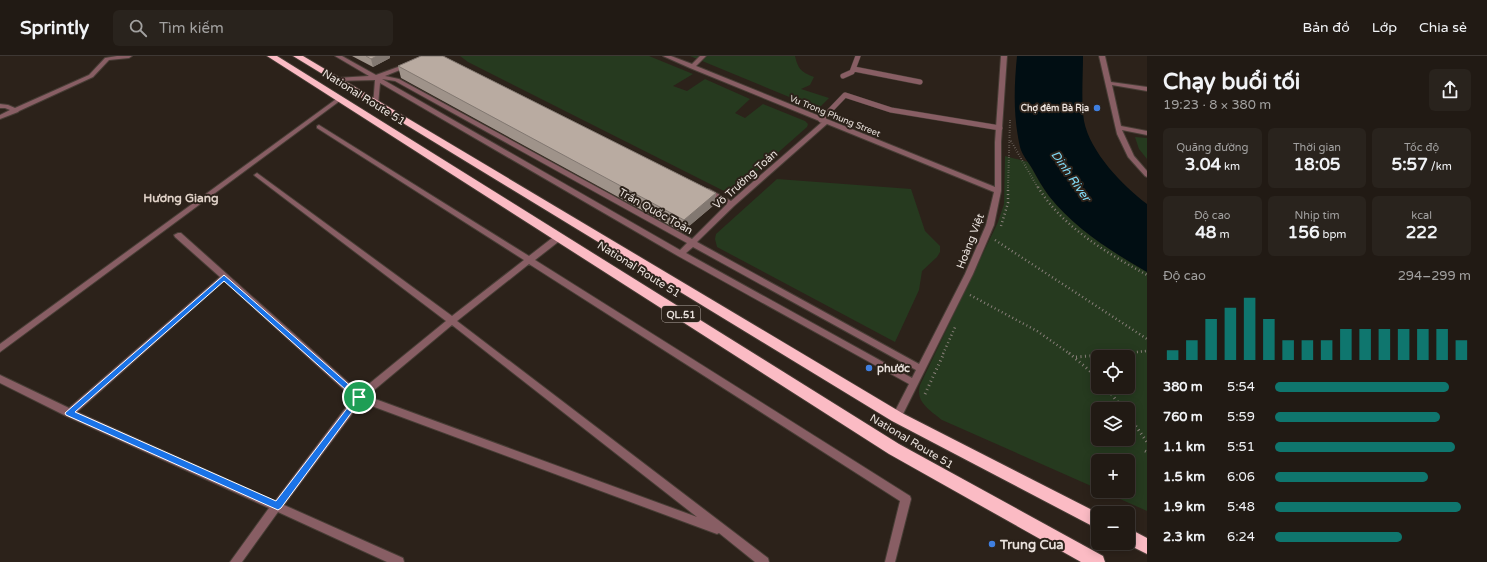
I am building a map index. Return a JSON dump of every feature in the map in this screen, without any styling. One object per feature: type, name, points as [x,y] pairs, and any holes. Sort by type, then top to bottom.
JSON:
[{"type":"highway","name":"National Route 51","points":[[271,56],[894,449],[1097,562]]},
{"type":"highway","name":"National Route 51","points":[[297,56],[376,105],[897,417],[1091,517]]},
{"type":"highway","points":[[1135,540],[1147,546]]},
{"type":"street","points":[[0,117],[91,76],[107,59],[129,56]]},
{"type":"street","name":"Trần Quốc Toản","points":[[338,56],[378,77],[393,89],[458,127],[681,254],[914,383]]},
{"type":"street","name":"Vu Trong Phung Street","points":[[666,56],[998,191]]},
{"type":"street","points":[[692,67],[703,56]]},
{"type":"street","name":"Hoàng Việt","points":[[897,417],[969,274],[990,225],[998,191],[998,142],[1004,56]]},
{"type":"street","points":[[1102,56],[1118,127],[1125,147],[1131,157],[1147,175]]},
{"type":"street","points":[[336,80],[378,77],[417,61]]},
{"type":"street","points":[[376,105],[378,77]]},
{"type":"street","name":"Trần Quốc Toản","points":[[378,77],[397,80],[691,244],[921,369]]},
{"type":"street","points":[[1109,83],[1147,89]]},
{"type":"street","points":[[0,349],[339,99]]},
{"type":"street","points":[[0,106],[6,106],[16,110]]},
{"type":"street","points":[[458,127],[468,120]]},
{"type":"street","name":"Võ Trường Toản","points":[[681,254],[732,204],[823,121]]},
{"type":"street","points":[[319,127],[906,499],[890,562]]},
{"type":"street","points":[[1118,127],[1147,132]]},
{"type":"street","points":[[257,175],[452,321],[764,562]]},
{"type":"street","points":[[562,186],[572,178]]},
{"type":"street","points":[[697,186],[732,204]]},
{"type":"street","points":[[178,235],[359,397],[726,533]]},
{"type":"street","points":[[235,562],[359,397],[452,321],[559,237]]},
{"type":"street","points":[[69,413],[224,277]]},
{"type":"street","points":[[0,379],[69,413],[278,506],[399,562]]},
{"type":"lane","points":[[843,76],[852,72],[858,56]]},
{"type":"lane","points":[[854,69],[920,82]]},
{"type":"lane","points":[[823,121],[845,95],[891,110],[1000,128]]},
{"type":"path","points":[[1010,141],[1018,150],[1043,196],[1057,211],[1104,250],[1147,275]]},
{"type":"path","points":[[995,240],[1147,340]]},
{"type":"path","points":[[970,295],[1017,320],[1076,357],[1091,371]]},
{"type":"path","points":[[1076,357],[1147,351]]},
{"type":"path","points":[[1111,394],[1118,402]]},
{"type":"path","points":[[1135,425],[1147,442]]},
{"type":"green space","points":[[460,56],[649,56],[693,74],[673,86],[687,91],[705,79],[750,99],[735,113],[745,118],[763,104],[805,121],[808,124],[807,127],[739,187],[733,190],[724,191],[468,62]]},
{"type":"green space","points":[[690,56],[795,56],[797,64],[801,70],[814,77],[810,85],[801,89],[829,98],[820,107],[811,106]]},
{"type":"green space","points":[[1135,137],[1147,138],[1147,159],[1139,149]]},
{"type":"green space","points":[[1005,156],[1028,162],[1046,192],[1070,219],[1107,248],[1147,272],[1147,511],[1118,498],[1135,498],[1135,454],[1091,454],[1091,486],[942,420],[928,409],[922,401],[919,391],[920,385],[998,222],[1004,204]]},
{"type":"green space","points":[[777,179],[911,189],[925,231],[940,246],[940,252],[937,257],[922,271],[919,290],[895,342],[717,247],[715,239],[716,234]]},
{"type":"water","name":"Dinh River","points":[[1017,56],[1083,56],[1082,89],[1084,121],[1087,133],[1100,156],[1118,178],[1147,204],[1147,272],[1107,248],[1070,219],[1049,196],[1024,156],[1020,147],[1015,113]]},
{"type":"building","points":[[366,56],[377,56],[371,59]]},
{"type":"building","points":[[421,56],[443,56],[716,193],[684,220],[398,66]]},
{"type":"place","name":"Chợ đêm Bà Rịa","points":[[1097,108]]},
{"type":"place","name":"phước","points":[[869,368]]},
{"type":"place","name":"Trung Cua","points":[[992,544]]},
{"type":"district","name":"Hương Giang","points":[[181,198]]},
{"type":"route","points":[[224,277],[359,397],[278,506],[69,413],[224,277]]}]
